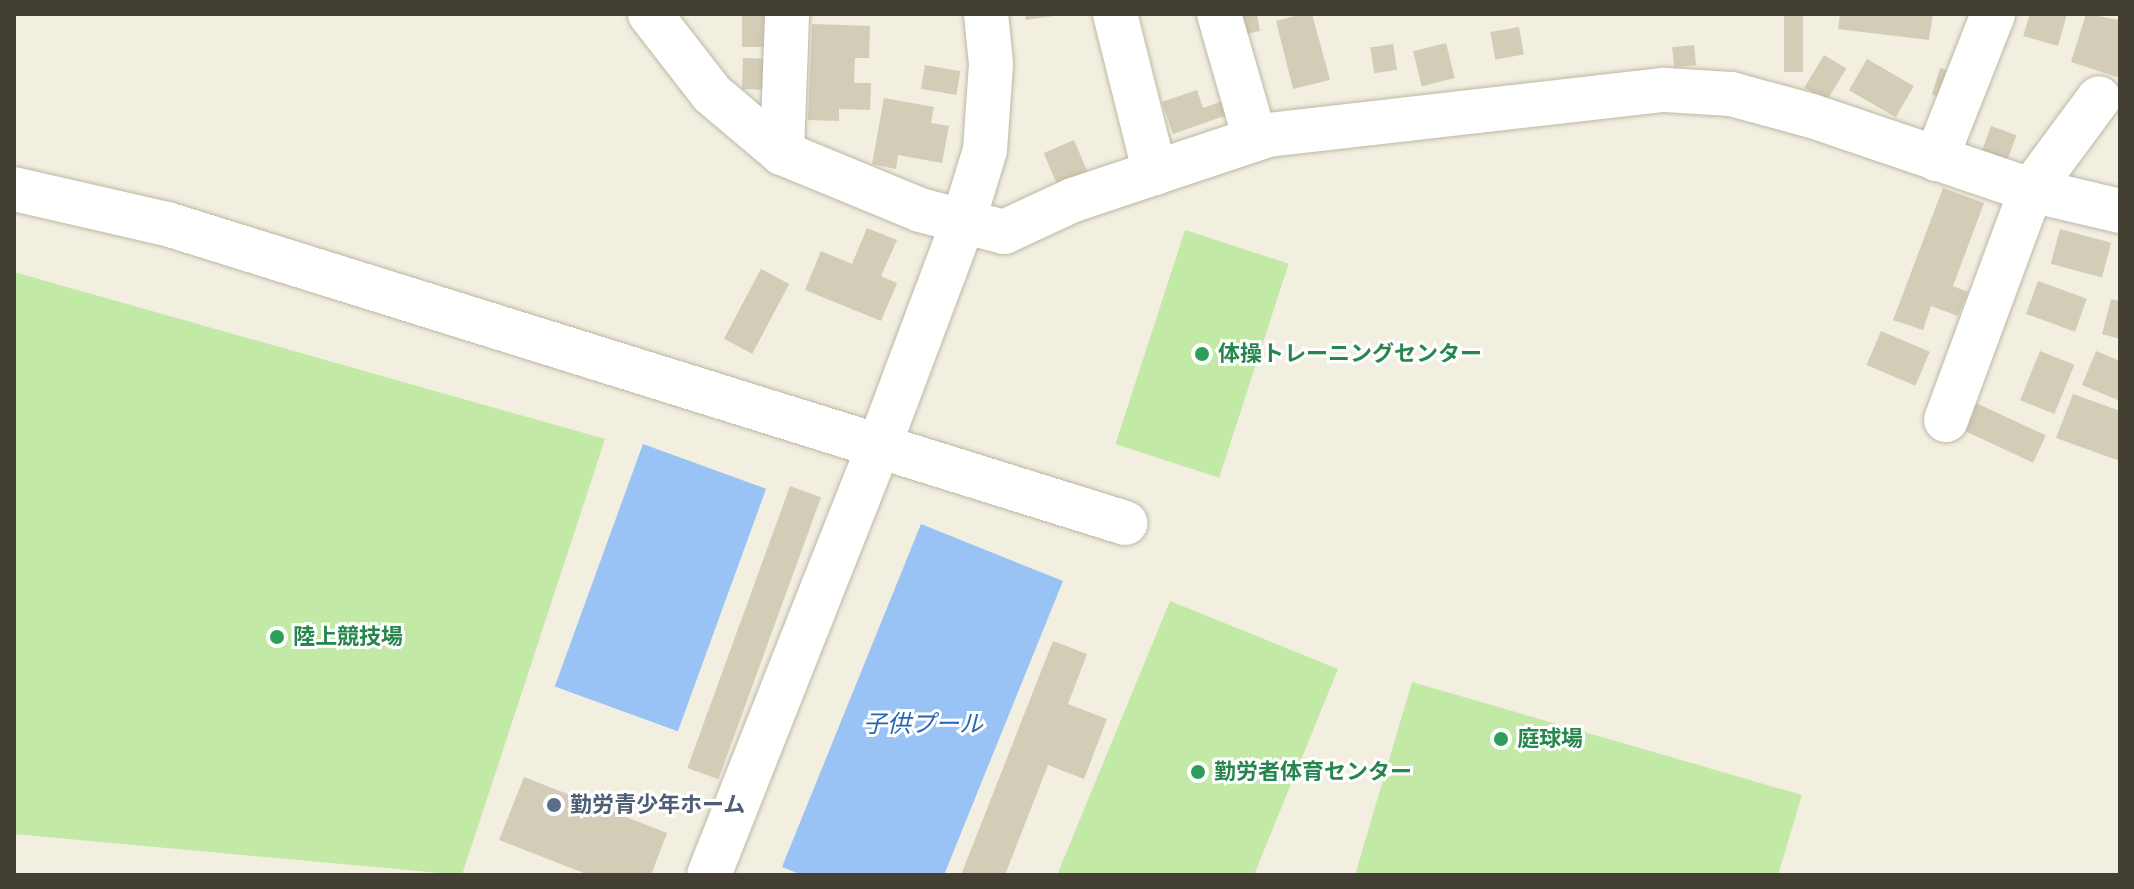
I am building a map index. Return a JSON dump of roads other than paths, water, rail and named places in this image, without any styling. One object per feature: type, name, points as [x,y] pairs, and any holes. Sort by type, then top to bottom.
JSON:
[{"type":"street","points":[[650,14],[712,94],[782,153],[920,210],[1004,232],[1073,200],[1268,135],[1665,90],[1731,94],[1812,116],[2031,190],[2120,211]]},
{"type":"street","points":[[782,153],[787,14]]},
{"type":"street","points":[[709,875],[879,446],[963,222],[985,150],[991,64],[986,14]]},
{"type":"street","points":[[1115,14],[1155,173]]},
{"type":"street","points":[[1219,14],[1255,139]]},
{"type":"street","points":[[1936,159],[1993,14]]},
{"type":"street","points":[[1946,420],[2031,190],[2099,98]]},
{"type":"street","points":[[14,189],[167,224],[1125,523]]},
{"type":"water","points":[[643,444],[766,489],[678,731],[555,686]]},
{"type":"water","name":"子供プール","points":[[921,524],[1063,581],[944,875],[802,875],[782,867]]},
{"type":"place","name":"体操トレーニングセンター","points":[[1202,354]]},
{"type":"place","name":"陸上競技場","points":[[277,637]]},
{"type":"place","name":"庭球場","points":[[1501,739]]},
{"type":"place","name":"勤労者体育センター","points":[[1198,772]]},
{"type":"place","name":"勤労青少年ホーム","points":[[554,805]]}]
